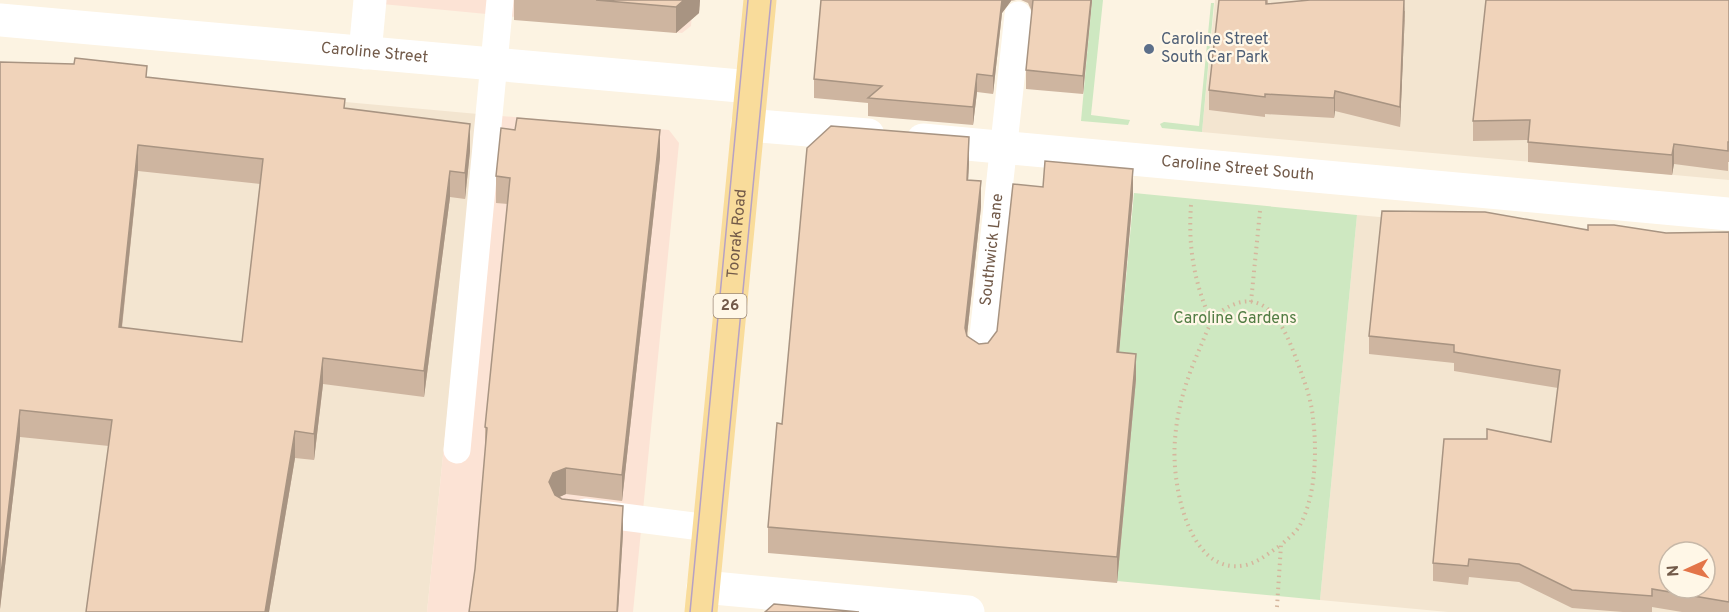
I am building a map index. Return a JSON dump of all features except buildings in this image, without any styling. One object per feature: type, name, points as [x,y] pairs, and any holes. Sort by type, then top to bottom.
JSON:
[{"type":"main road","name":"Toorak Road","points":[[702,600],[760,0]]},
{"type":"street","points":[[365,52],[370,0]]},
{"type":"street","name":"Caroline Street","points":[[0,20],[751,87]]},
{"type":"street","name":"Caroline Street South","points":[[747,125],[1003,146],[1729,214]]},
{"type":"street","points":[[702,600],[968,612]]},
{"type":"lane","points":[[457,450],[500,0]]},
{"type":"lane","name":"Southwick Lane","points":[[981,354],[1018,15]]},
{"type":"lane","points":[[565,510],[709,528]]},
{"type":"path","points":[[1192,195],[1190,256],[1211,321]]},
{"type":"path","points":[[1251,302],[1261,201]]},
{"type":"path","points":[[1251,302],[1265,306],[1277,316],[1285,329],[1309,394],[1315,457],[1306,508],[1299,527],[1281,545],[1245,565],[1219,562],[1205,553],[1192,534],[1185,516],[1174,465],[1178,414],[1196,357],[1211,321],[1235,304],[1251,302]]},
{"type":"path","points":[[1277,607],[1281,545]]},
{"type":"shaded area","points":[[382,0],[693,0],[691,26],[682,33],[382,4]]},
{"type":"shaded area","points":[[1215,0],[1729,0],[1729,180],[1202,132]]},
{"type":"shaded area","points":[[0,71],[478,114],[427,612],[0,612]]},
{"type":"shaded area","points":[[478,114],[669,130],[679,143],[633,612],[427,612]]},
{"type":"shaded area","points":[[1357,215],[1729,248],[1729,612],[1448,612],[1320,600]]},
{"type":"green space","points":[[1092,0],[1103,0],[1091,115],[1130,120],[1128,125],[1081,121]]},
{"type":"green space","points":[[1211,3],[1214,3],[1202,132],[1162,128],[1160,124],[1164,122],[1199,126]]},
{"type":"green space","name":"Caroline Gardens","points":[[1134,193],[1357,215],[1320,600],[1117,581],[1136,377],[1117,375]]},
{"type":"tram line","points":[[690,612],[748,0]]},
{"type":"tram line","points":[[712,612],[771,0]]},
{"type":"place","name":"Caroline Street South Car Park","points":[[1149,49]]}]
